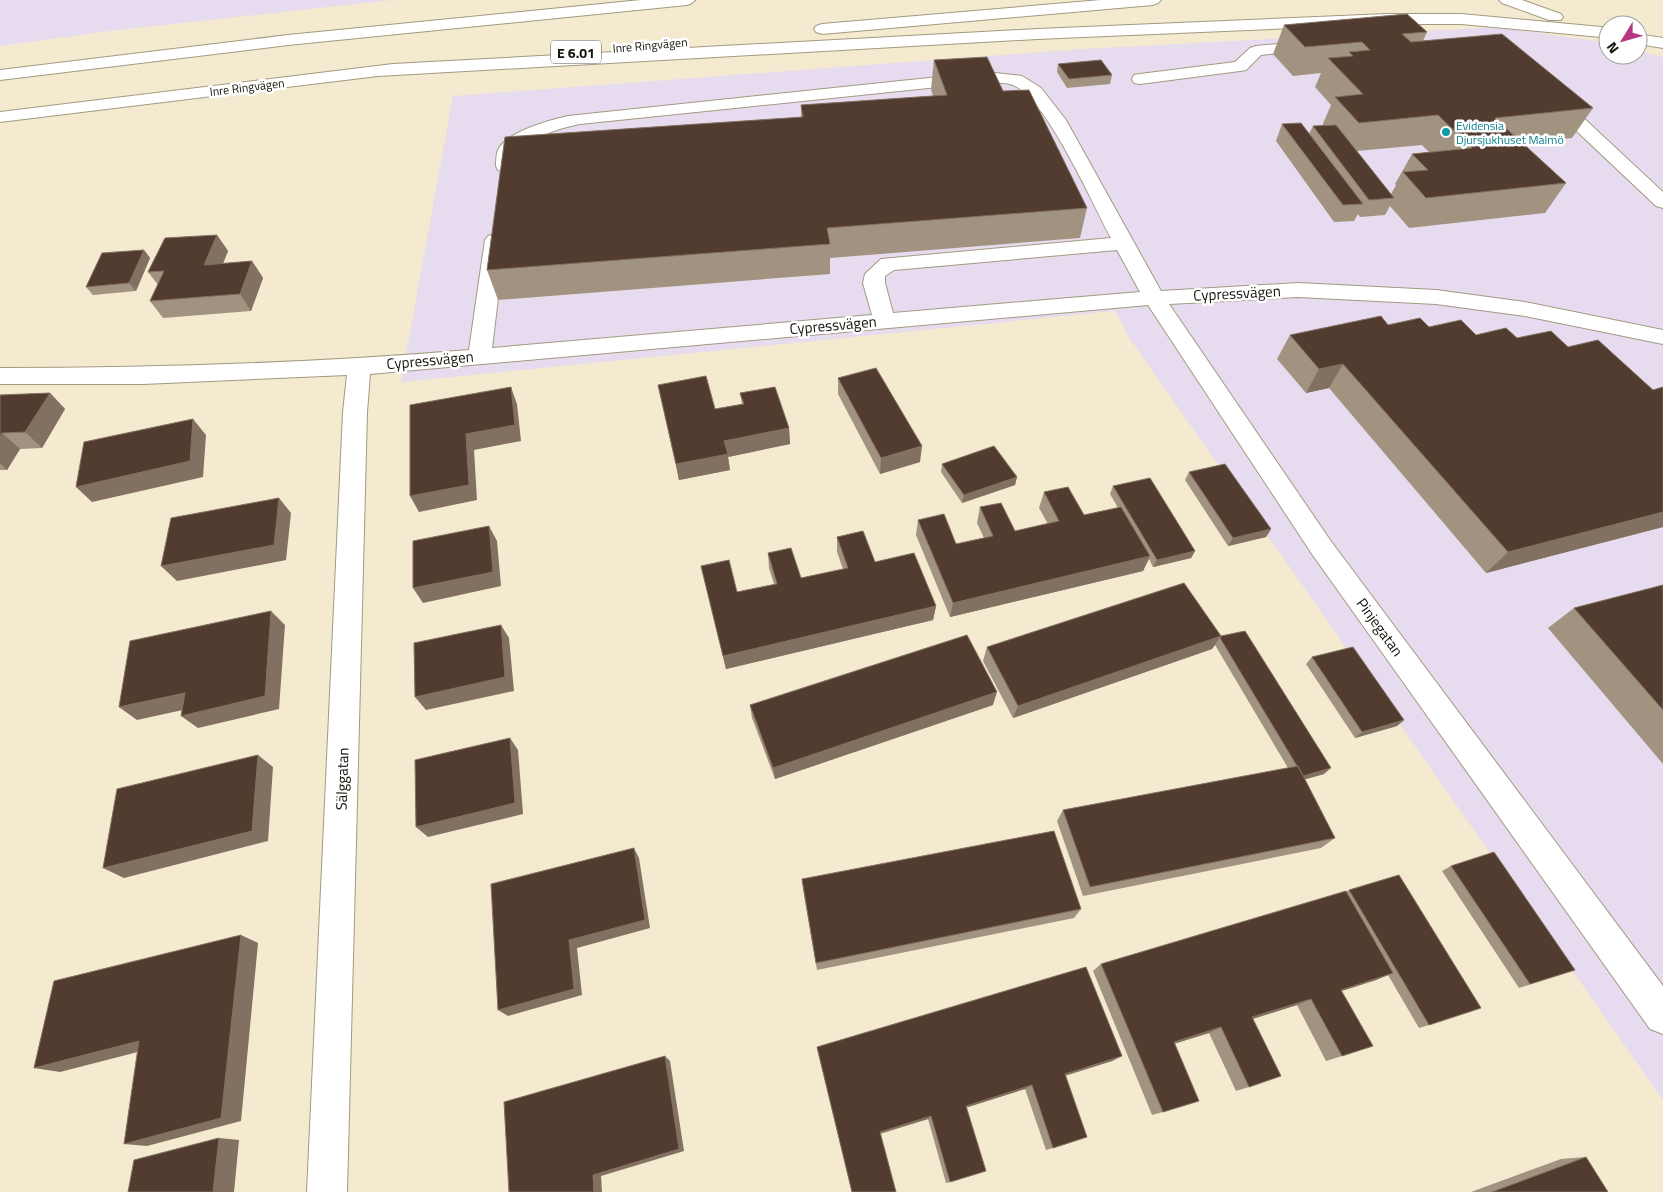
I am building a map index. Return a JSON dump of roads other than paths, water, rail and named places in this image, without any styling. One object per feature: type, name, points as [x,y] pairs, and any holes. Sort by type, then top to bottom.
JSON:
[{"type":"main road","points":[[0,74],[288,40],[595,0]]},
{"type":"main road","points":[[288,40],[687,0]]},
{"type":"main road","name":"Inre Ringvägen","points":[[0,117],[375,71],[1152,0]]},
{"type":"main road","points":[[1507,0],[1598,30]]},
{"type":"main road","points":[[375,71],[1038,34],[1386,19],[1461,18],[1598,31]]},
{"type":"main road","points":[[1648,41],[1663,43]]},
{"type":"main road","points":[[1140,79],[1240,66],[1256,51],[1331,44]]},
{"type":"main road","name":"Pinjegatan","points":[[503,180],[507,152],[525,135],[548,125],[580,119],[986,77],[1016,80],[1035,92],[1057,120],[1153,298],[1321,547],[1616,949],[1663,1016]]},
{"type":"main road","points":[[1544,90],[1663,202]]},
{"type":"main road","points":[[480,355],[497,227]]},
{"type":"main road","points":[[884,320],[874,283],[875,274],[888,264],[1123,243]]},
{"type":"main road","name":"Cypressvägen","points":[[0,376],[143,376],[359,367],[884,320],[1153,298],[1298,290],[1436,297],[1525,309],[1663,337]]},
{"type":"main road","name":"Sälggatan","points":[[327,1192],[355,412],[359,367]]},
{"type":"place","name":"Evidensia Djursjukhuset Malmö","points":[[1446,132]]}]
